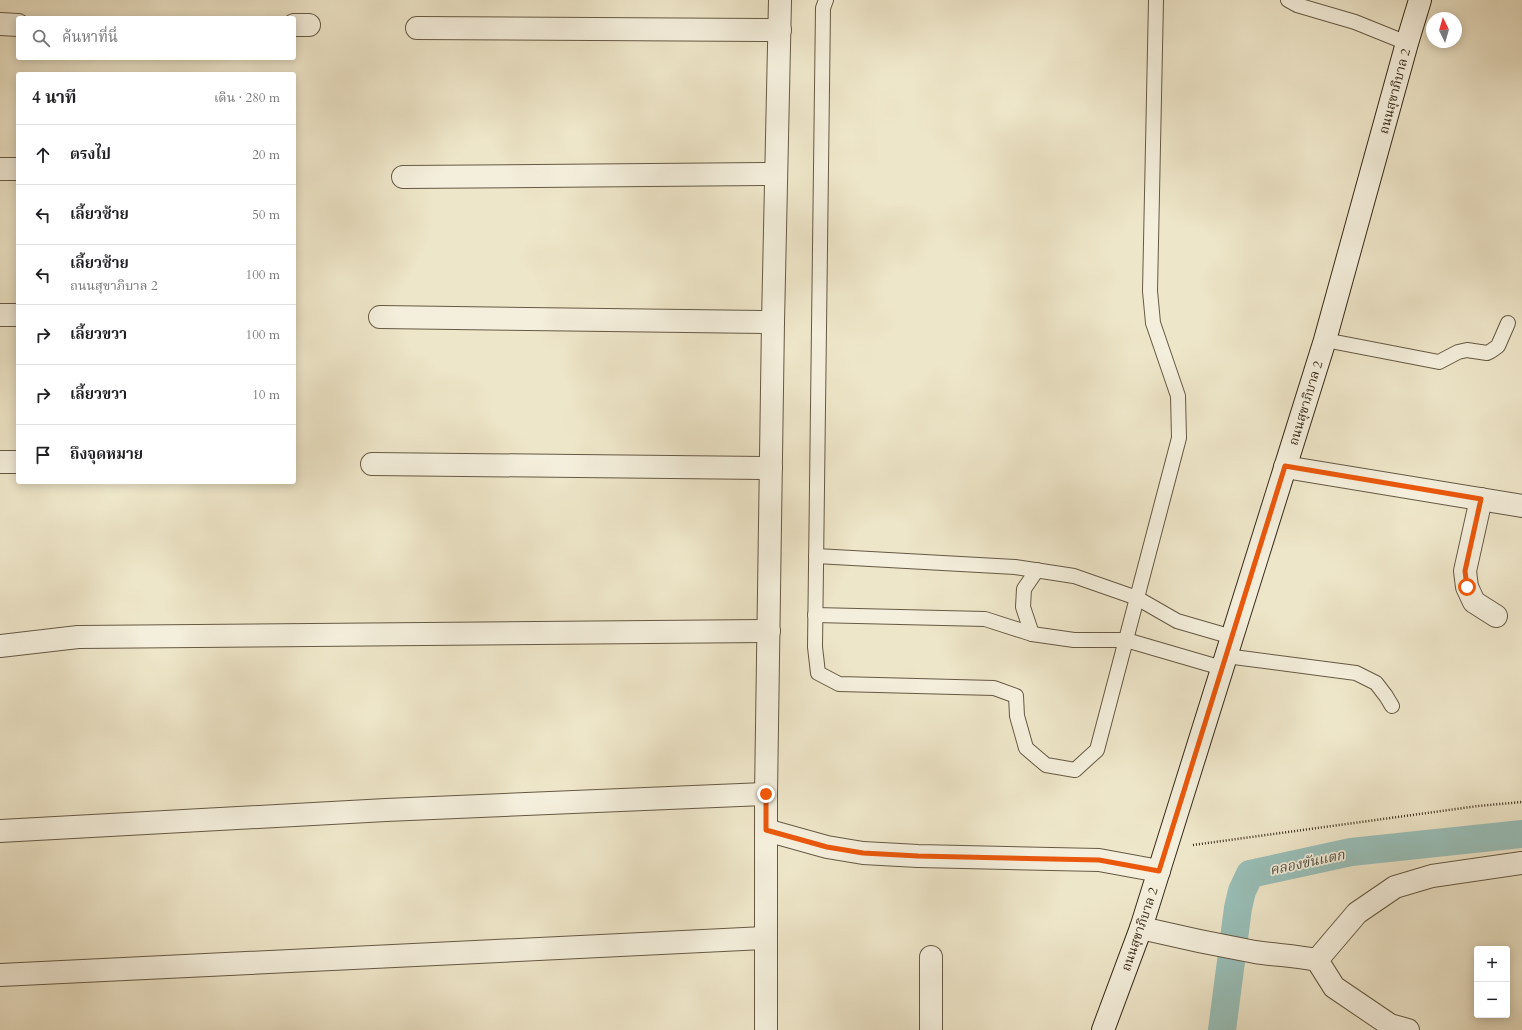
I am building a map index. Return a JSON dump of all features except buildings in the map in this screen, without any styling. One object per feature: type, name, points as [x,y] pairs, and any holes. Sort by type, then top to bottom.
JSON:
[{"type":"street","points":[[766,1030],[766,794],[773,322],[780,0]]},
{"type":"street","name":"ถนนสุขาภิบาล 2","points":[[1103,1030],[1141,928],[1325,340],[1420,0]]},
{"type":"street","points":[[0,24],[16,24]]},
{"type":"street","points":[[417,28],[780,30]]},
{"type":"street","points":[[0,169],[16,169]]},
{"type":"street","points":[[403,177],[776,174]]},
{"type":"street","points":[[0,315],[16,315]]},
{"type":"street","points":[[380,317],[773,322]]},
{"type":"street","points":[[0,462],[16,462]]},
{"type":"street","points":[[372,464],[771,468]]},
{"type":"street","points":[[1285,466],[1522,506]]},
{"type":"street","points":[[1481,499],[1465,571],[1467,587],[1474,602],[1496,616]]},
{"type":"street","points":[[0,646],[78,637],[769,631]]},
{"type":"street","points":[[0,831],[386,810],[766,794]]},
{"type":"street","points":[[766,830],[827,847],[863,853],[918,856],[1099,860],[1159,871]]},
{"type":"street","points":[[1317,960],[1357,913],[1395,887],[1432,876],[1522,863]]},
{"type":"street","points":[[1141,928],[1205,943],[1317,960],[1334,987],[1390,1025],[1408,1030]]},
{"type":"street","points":[[0,976],[766,938]]},
{"type":"street","points":[[931,957],[931,1030]]},
{"type":"lane","points":[[826,0],[823,8],[814,647],[818,673],[839,684],[994,688],[1016,696],[1017,716],[1026,748],[1046,765],[1075,770],[1097,750],[1179,438],[1178,396],[1153,323],[1150,291],[1156,0]]},
{"type":"lane","points":[[1288,0],[1297,5],[1355,22],[1407,43]]},
{"type":"lane","points":[[1325,340],[1439,362],[1458,352],[1466,350],[1487,353],[1491,351],[1498,346],[1508,323]]},
{"type":"lane","points":[[816,556],[1015,566],[1074,576],[1137,598],[1177,621],[1227,654]]},
{"type":"lane","points":[[1032,634],[1023,607],[1024,589],[1037,570]]},
{"type":"lane","points":[[815,615],[985,619],[1032,634],[1074,640],[1126,640],[1356,673],[1376,683],[1392,706]]},
{"type":"path","points":[[1166,848],[1478,806],[1522,802]]},
{"type":"waterway","name":"คลองขันแตก","points":[[1222,1030],[1238,908],[1242,891],[1250,874],[1351,852],[1522,834]]},
{"type":"route","points":[[766,794],[766,830],[797,840],[827,847],[863,853],[918,856],[1099,860],[1159,871],[1285,466],[1481,499],[1465,571],[1467,587]]}]
